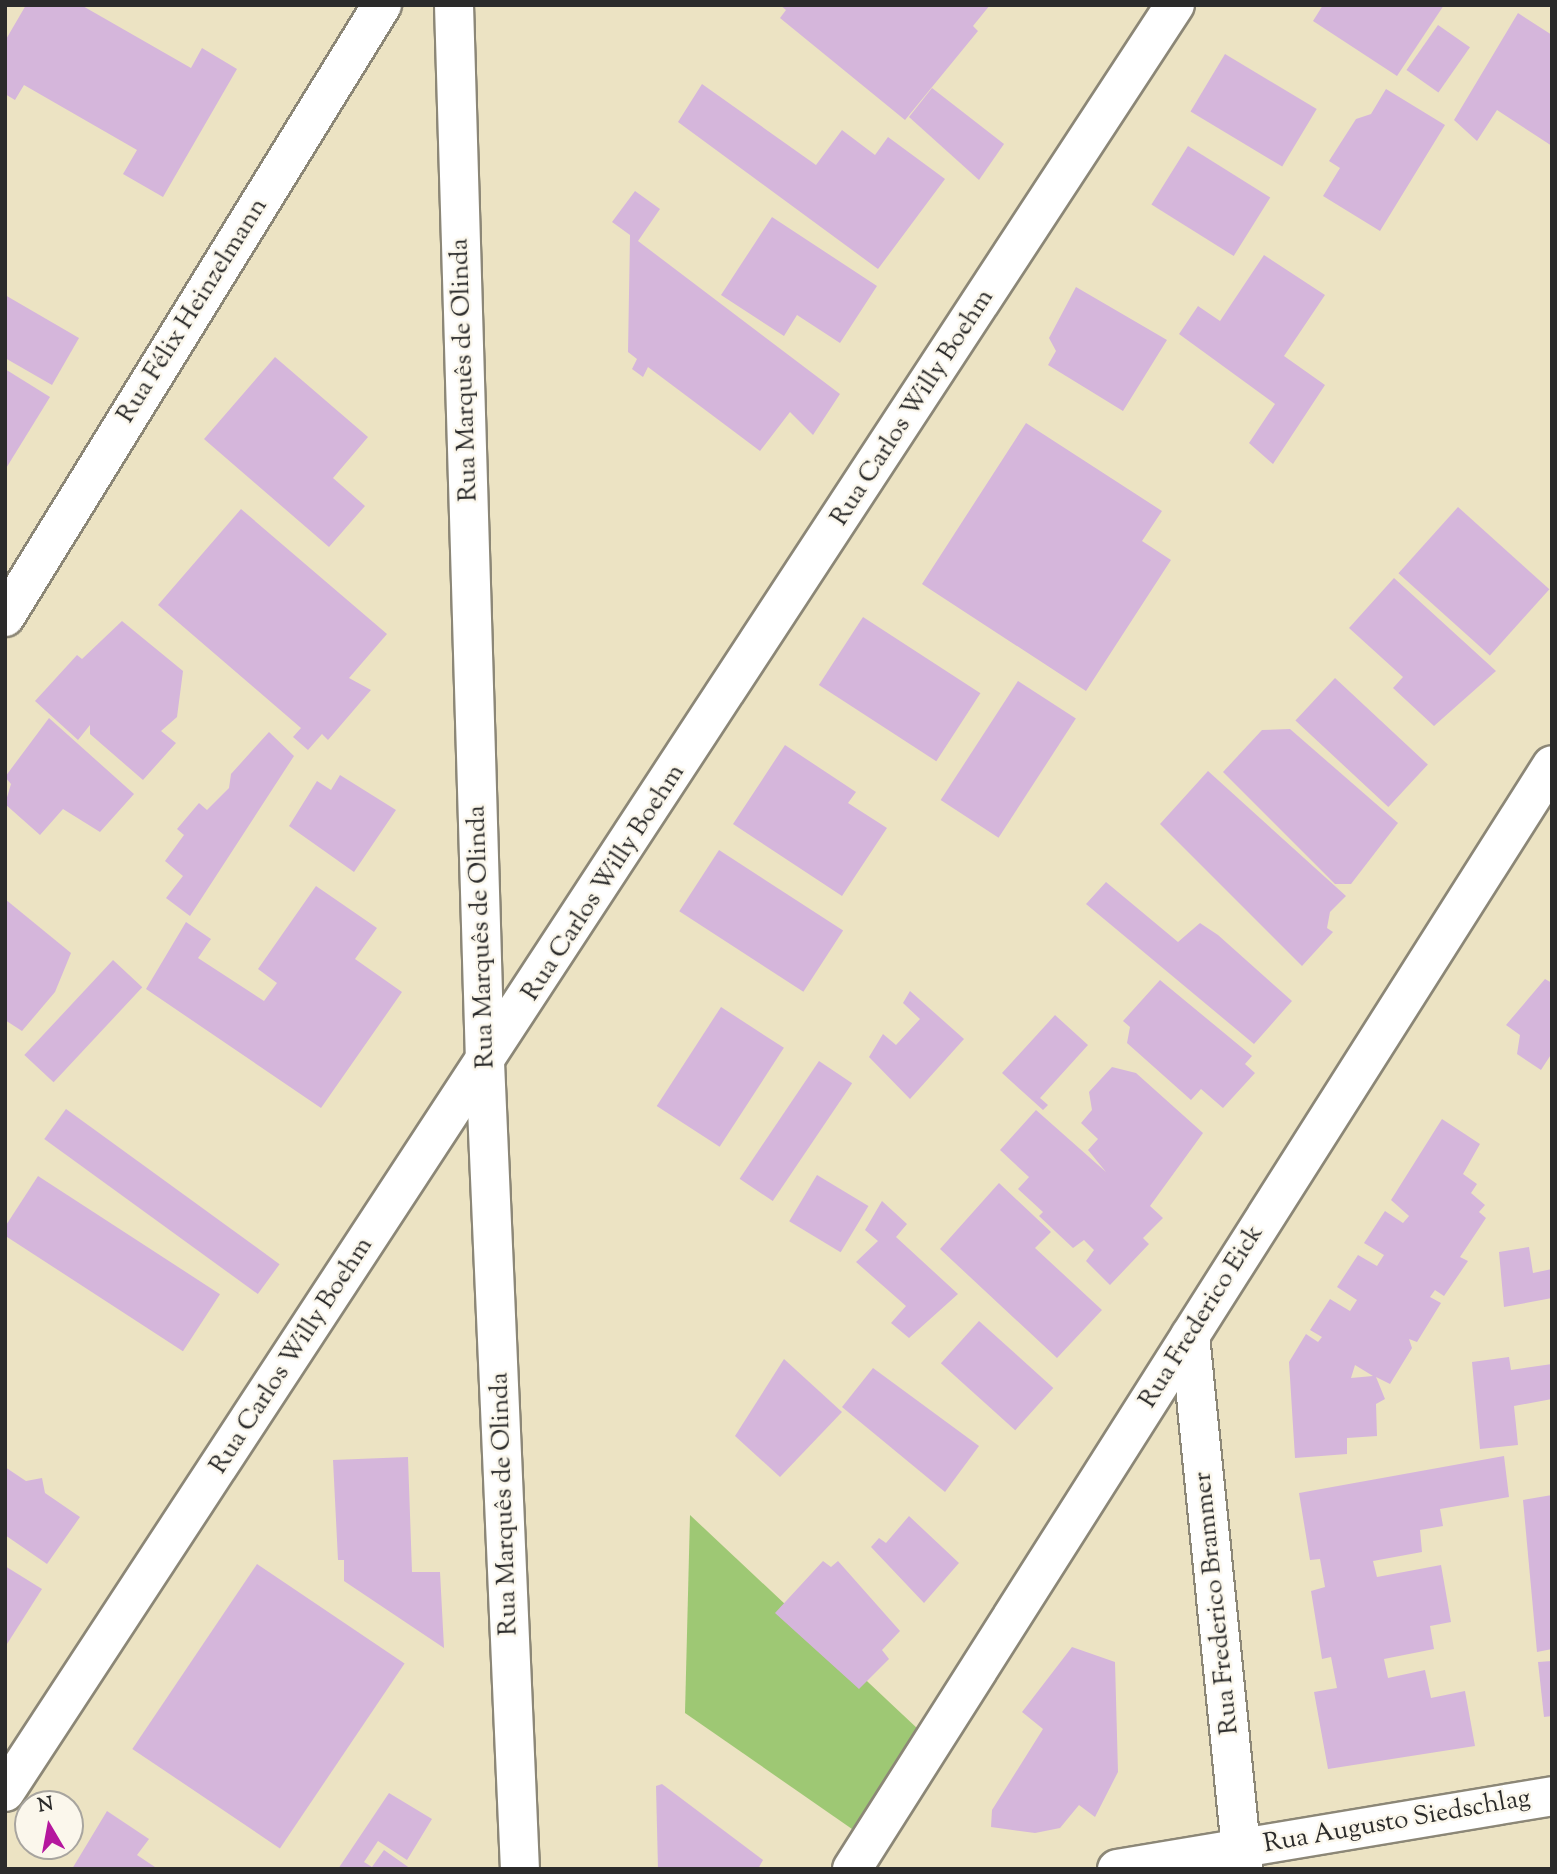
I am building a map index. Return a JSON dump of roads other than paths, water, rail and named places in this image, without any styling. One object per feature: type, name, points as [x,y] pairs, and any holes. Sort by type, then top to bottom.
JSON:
[{"type":"street","name":"Rua Félix Heinzelmann","points":[[5,617],[382,5]]},
{"type":"street","name":"Rua Marquês de Olinda","points":[[454,5],[485,1062],[520,1869]]},
{"type":"street","name":"Rua Carlos Willy Boehm","points":[[5,1792],[1175,5]]},
{"type":"street","name":"Rua Frederico Eick","points":[[852,1869],[1552,765]]},
{"type":"street","name":"Rua Frederico Brammer","points":[[1190,1336],[1242,1858]]},
{"type":"street","name":"Rua Augusto Siedschlag","points":[[1117,1869],[1242,1858],[1552,1796]]}]
